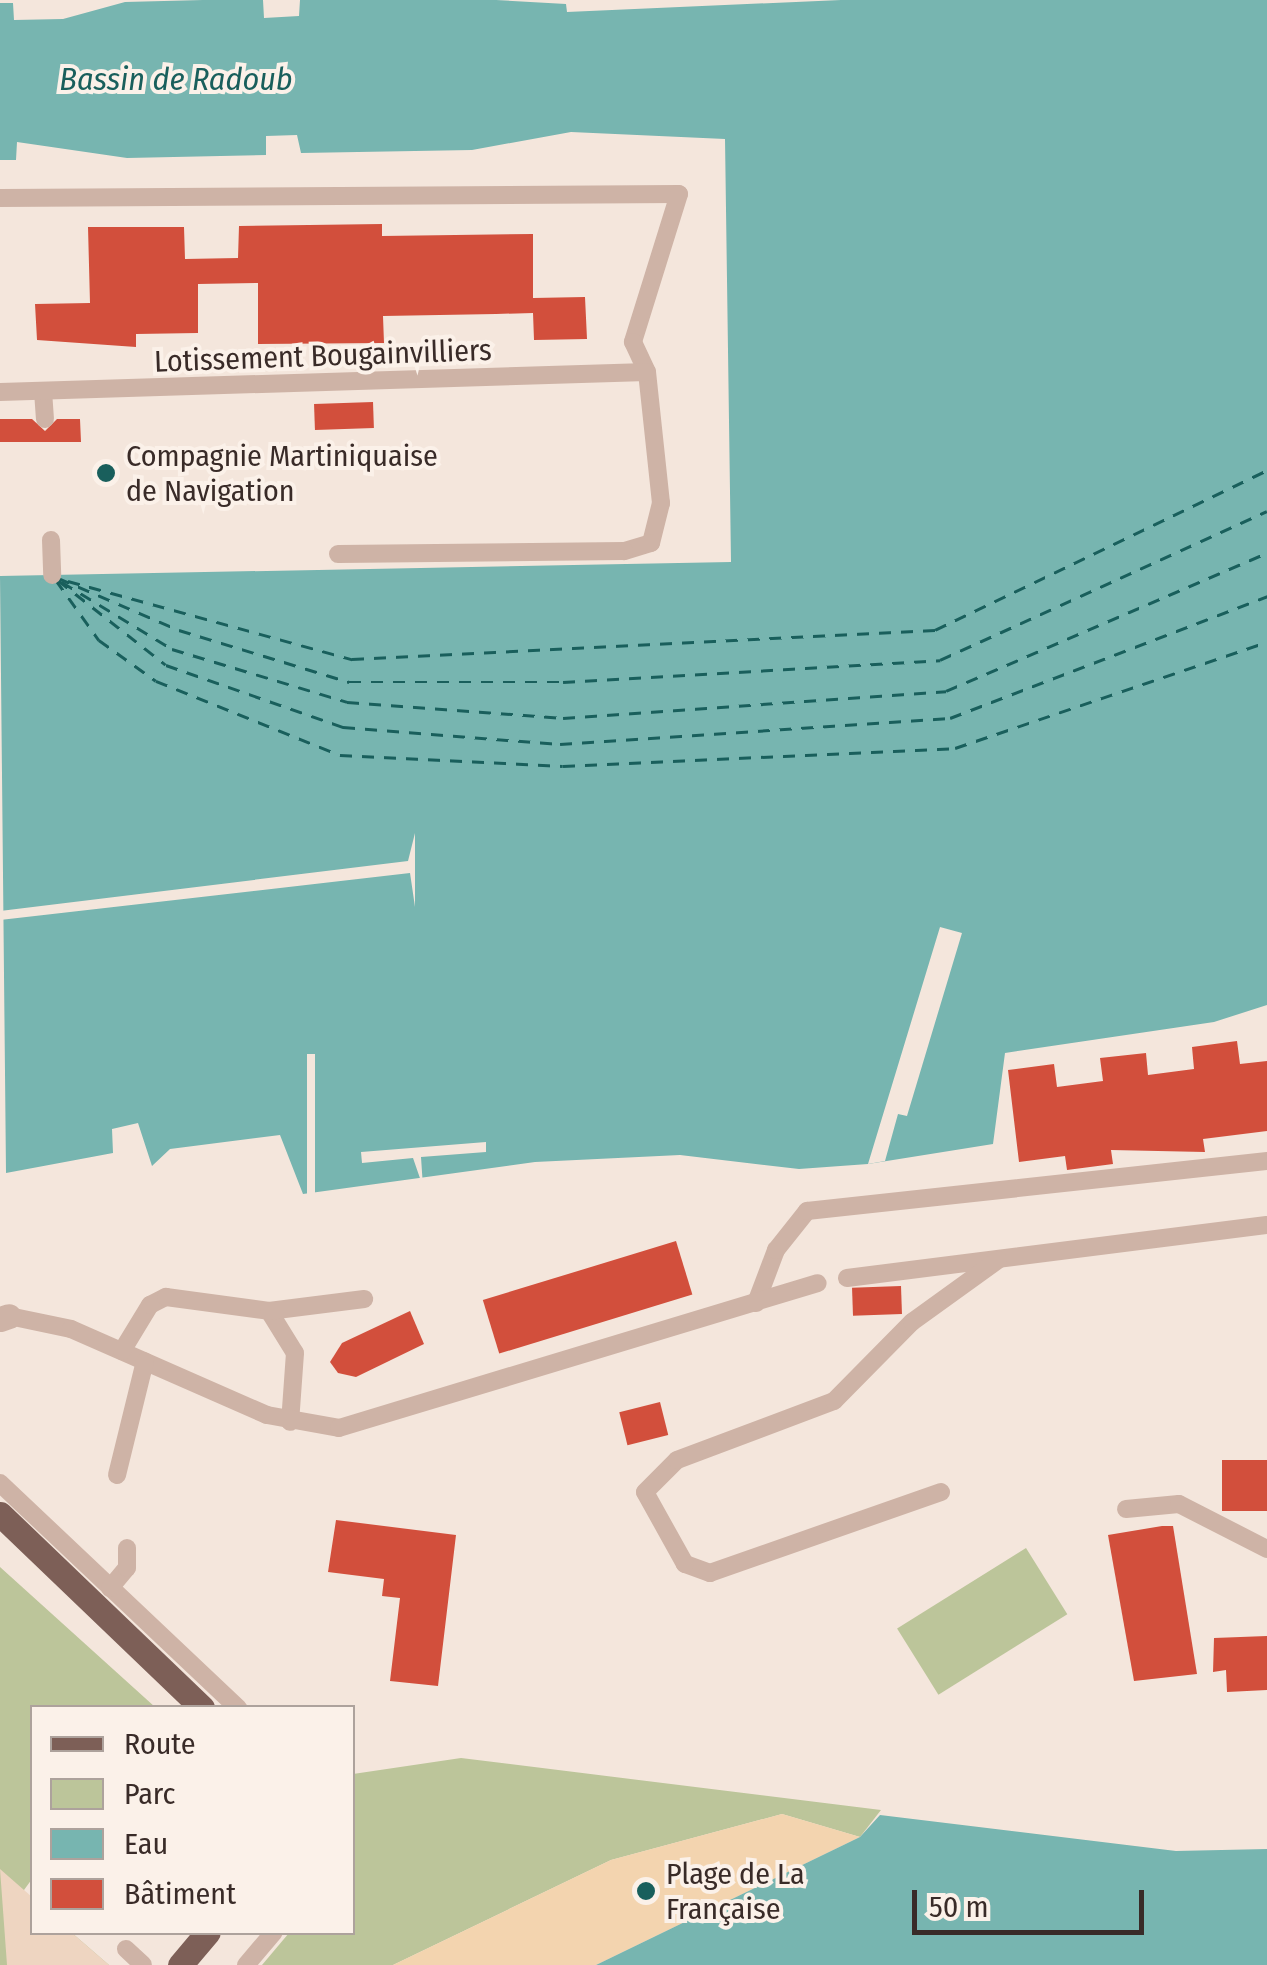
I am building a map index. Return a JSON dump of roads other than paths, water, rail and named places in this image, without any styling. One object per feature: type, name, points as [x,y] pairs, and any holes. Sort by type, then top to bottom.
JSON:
[{"type":"main road","points":[[0,1514],[199,1705]]},
{"type":"main road","points":[[180,1965],[205,1935]]},
{"type":"lane","points":[[0,198],[678,194],[634,342],[648,372],[662,503],[651,543],[624,552],[338,554]]},
{"type":"lane","name":"Lotissement Bougainvilliers","points":[[0,392],[648,372]]},
{"type":"lane","points":[[44,391],[45,419]]},
{"type":"lane","points":[[51,540],[52,575]]},
{"type":"lane","points":[[756,1302],[776,1250],[807,1211],[1267,1161]]},
{"type":"lane","points":[[847,1278],[1267,1226]]},
{"type":"lane","points":[[941,1492],[710,1573],[685,1564],[645,1492],[677,1460],[834,1401],[912,1322],[998,1260]]},
{"type":"lane","points":[[3,1317],[122,1350],[290,1422],[339,1428],[818,1283]]},
{"type":"lane","points":[[122,1350],[166,1297],[269,1311],[364,1298]]},
{"type":"lane","points":[[269,1311],[295,1353],[290,1422]]},
{"type":"lane","points":[[117,1475],[145,1361]]},
{"type":"lane","points":[[0,1483],[235,1705]]},
{"type":"lane","points":[[1126,1509],[1179,1504],[1267,1549]]},
{"type":"lane","points":[[110,1588],[127,1568],[127,1548]]},
{"type":"lane","points":[[246,1965],[271,1935]]},
{"type":"lane","points":[[126,1949],[143,1965]]},
{"type":"water","name":"Bassin de Radoub","points":[[263,0],[264,18],[299,16],[300,0],[496,0],[566,4],[567,12],[841,0],[1267,0],[1267,1005],[1214,1022],[1005,1053],[993,1144],[868,1164],[799,1169],[680,1155],[535,1162],[303,1194],[280,1135],[170,1149],[152,1166],[138,1123],[112,1129],[113,1153],[6,1173],[0,576],[731,562],[725,139],[571,132],[472,150],[301,153],[297,135],[266,136],[266,155],[127,158],[17,142],[16,160],[0,160],[0,3],[13,3],[14,20],[63,19],[125,2]]},
{"type":"water","points":[[880,1815],[1176,1851],[1267,1849],[1267,1965],[596,1965],[860,1837]]},
{"type":"place","name":"Compagnie Martiniquaise de Navigation","points":[[106,473]]},
{"type":"place","name":"Plage de La Française","points":[[646,1891]]}]
